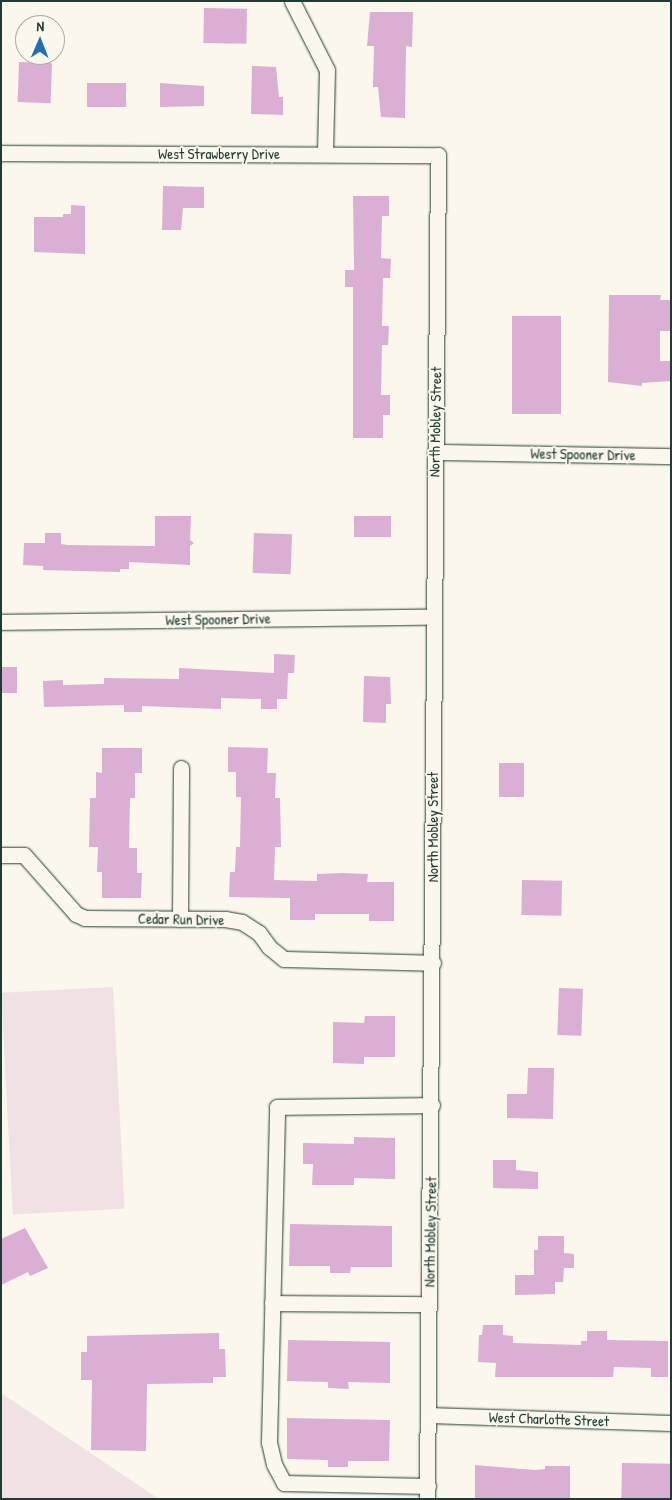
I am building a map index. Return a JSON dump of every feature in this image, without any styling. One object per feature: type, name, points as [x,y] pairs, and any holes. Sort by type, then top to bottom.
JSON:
[{"type":"street","points":[[292,1],[327,70],[324,154]]},
{"type":"street","name":"West Strawberry Drive","points":[[1,153],[438,155]]},
{"type":"street","name":"North Mobley Street","points":[[427,1492],[432,1105],[438,155]]},
{"type":"street","name":"West Spooner Drive","points":[[435,452],[671,456]]},
{"type":"street","name":"West Spooner Drive","points":[[1,622],[434,617]]},
{"type":"street","points":[[180,919],[181,768]]},
{"type":"street","name":"Cedar Run Drive","points":[[1,855],[24,855],[76,914],[85,918],[225,918],[242,922],[260,933],[269,947],[284,959],[433,963]]},
{"type":"street","points":[[427,1492],[284,1484],[274,1464],[269,1442],[277,1107],[432,1105]]},
{"type":"street","points":[[272,1303],[429,1304]]},
{"type":"street","name":"West Charlotte Street","points":[[428,1415],[671,1423]]},
{"type":"shaded area","points":[[113,987],[125,1209],[13,1215],[1,993]]},
{"type":"shaded area","points":[[1,1393],[159,1499],[1,1499]]},
{"type":"building","points":[[204,8],[247,9],[246,44],[203,43]]},
{"type":"building","points":[[370,12],[413,12],[412,47],[406,46],[405,118],[381,117],[378,87],[373,87],[374,46],[367,46]]},
{"type":"building","points":[[19,65],[52,65],[51,103],[18,102]]},
{"type":"building","points":[[252,66],[276,67],[279,97],[283,97],[283,115],[251,114]]},
{"type":"building","points":[[87,83],[126,83],[126,107],[87,107]]},
{"type":"building","points":[[160,83],[204,86],[204,106],[160,107]]},
{"type":"building","points":[[163,186],[204,187],[204,208],[183,208],[181,230],[162,230]]},
{"type":"building","points":[[353,196],[389,196],[389,216],[382,216],[381,258],[391,259],[390,278],[383,278],[382,326],[389,326],[388,345],[382,345],[381,395],[390,395],[390,415],[383,415],[383,438],[353,438],[353,287],[345,287],[345,270],[354,270]]},
{"type":"building","points":[[71,205],[85,206],[85,254],[34,252],[34,217],[63,217],[63,214],[71,214]]},
{"type":"building","points":[[609,295],[661,295],[660,300],[671,300],[671,331],[660,331],[660,361],[671,361],[671,381],[642,383],[642,386],[608,382]]},
{"type":"building","points":[[512,316],[561,316],[561,414],[512,414]]},
{"type":"building","points":[[155,516],[191,516],[190,540],[194,543],[190,546],[190,565],[129,562],[129,569],[120,569],[120,572],[43,570],[43,566],[23,565],[24,543],[45,543],[45,533],[61,533],[61,544],[68,545],[155,546]]},
{"type":"building","points":[[354,516],[391,516],[391,537],[354,537]]},
{"type":"building","points":[[254,533],[292,534],[291,574],[253,573]]},
{"type":"building","points":[[274,654],[295,655],[294,673],[288,673],[287,699],[277,699],[277,709],[261,709],[261,699],[221,698],[221,709],[142,706],[142,712],[124,712],[124,705],[44,707],[43,681],[63,680],[63,685],[104,684],[104,678],[179,679],[179,668],[274,673]]},
{"type":"building","points":[[1,667],[17,667],[17,693],[1,693]]},
{"type":"building","points":[[364,676],[390,677],[391,704],[386,704],[386,723],[363,722]]},
{"type":"building","points":[[228,747],[268,748],[267,773],[276,773],[275,798],[280,798],[281,847],[275,847],[274,880],[317,881],[317,874],[343,873],[368,874],[367,882],[394,882],[394,921],[369,921],[369,914],[315,914],[315,920],[290,920],[290,898],[229,897],[230,872],[235,872],[236,847],[240,847],[241,797],[236,797],[236,772],[228,772]]},
{"type":"building","points":[[102,748],[142,748],[142,773],[135,773],[135,798],[130,798],[129,848],[137,848],[137,873],[142,873],[141,898],[102,898],[102,872],[97,872],[98,847],[89,847],[90,798],[96,798],[96,772],[102,773]]},
{"type":"building","points":[[499,763],[524,763],[524,797],[499,797]]},
{"type":"building","points":[[522,880],[562,881],[561,916],[521,915]]},
{"type":"building","points":[[559,988],[583,989],[581,1036],[557,1035]]},
{"type":"building","points":[[365,1016],[395,1016],[395,1057],[364,1057],[364,1064],[333,1063],[333,1022],[364,1023]]},
{"type":"building","points":[[528,1068],[554,1068],[553,1119],[507,1118],[507,1094],[527,1094]]},
{"type":"building","points":[[354,1137],[395,1138],[395,1179],[354,1178],[354,1185],[312,1185],[313,1164],[303,1164],[303,1143],[354,1144]]},
{"type":"building","points":[[493,1160],[516,1160],[516,1170],[538,1172],[538,1189],[493,1188]]},
{"type":"building","points":[[290,1224],[392,1226],[392,1267],[351,1267],[350,1273],[330,1273],[330,1266],[289,1266]]},
{"type":"building","points":[[25,1228],[48,1268],[30,1276],[28,1272],[1,1285],[1,1239]]},
{"type":"building","points":[[538,1236],[564,1236],[564,1253],[574,1254],[574,1268],[564,1268],[563,1282],[555,1282],[555,1294],[515,1295],[515,1275],[534,1275],[534,1250],[538,1250]]},
{"type":"building","points":[[483,1325],[503,1325],[503,1335],[513,1336],[513,1343],[581,1345],[581,1341],[587,1341],[587,1331],[607,1331],[607,1340],[668,1341],[668,1377],[651,1377],[651,1368],[614,1367],[613,1377],[495,1377],[496,1363],[478,1362],[479,1335],[482,1335]]},
{"type":"building","points":[[219,1333],[219,1349],[225,1349],[226,1377],[213,1377],[213,1383],[147,1384],[146,1451],[91,1450],[92,1380],[81,1380],[81,1352],[87,1352],[87,1336]]},
{"type":"building","points":[[288,1340],[390,1342],[390,1383],[348,1382],[349,1389],[328,1388],[328,1382],[287,1381]]},
{"type":"building","points":[[287,1418],[390,1420],[389,1461],[348,1461],[348,1467],[328,1467],[328,1460],[287,1459]]},
{"type":"building","points":[[622,1463],[671,1464],[670,1499],[621,1499]]},
{"type":"building","points":[[475,1465],[535,1470],[545,1469],[545,1466],[570,1466],[570,1499],[475,1499]]}]
